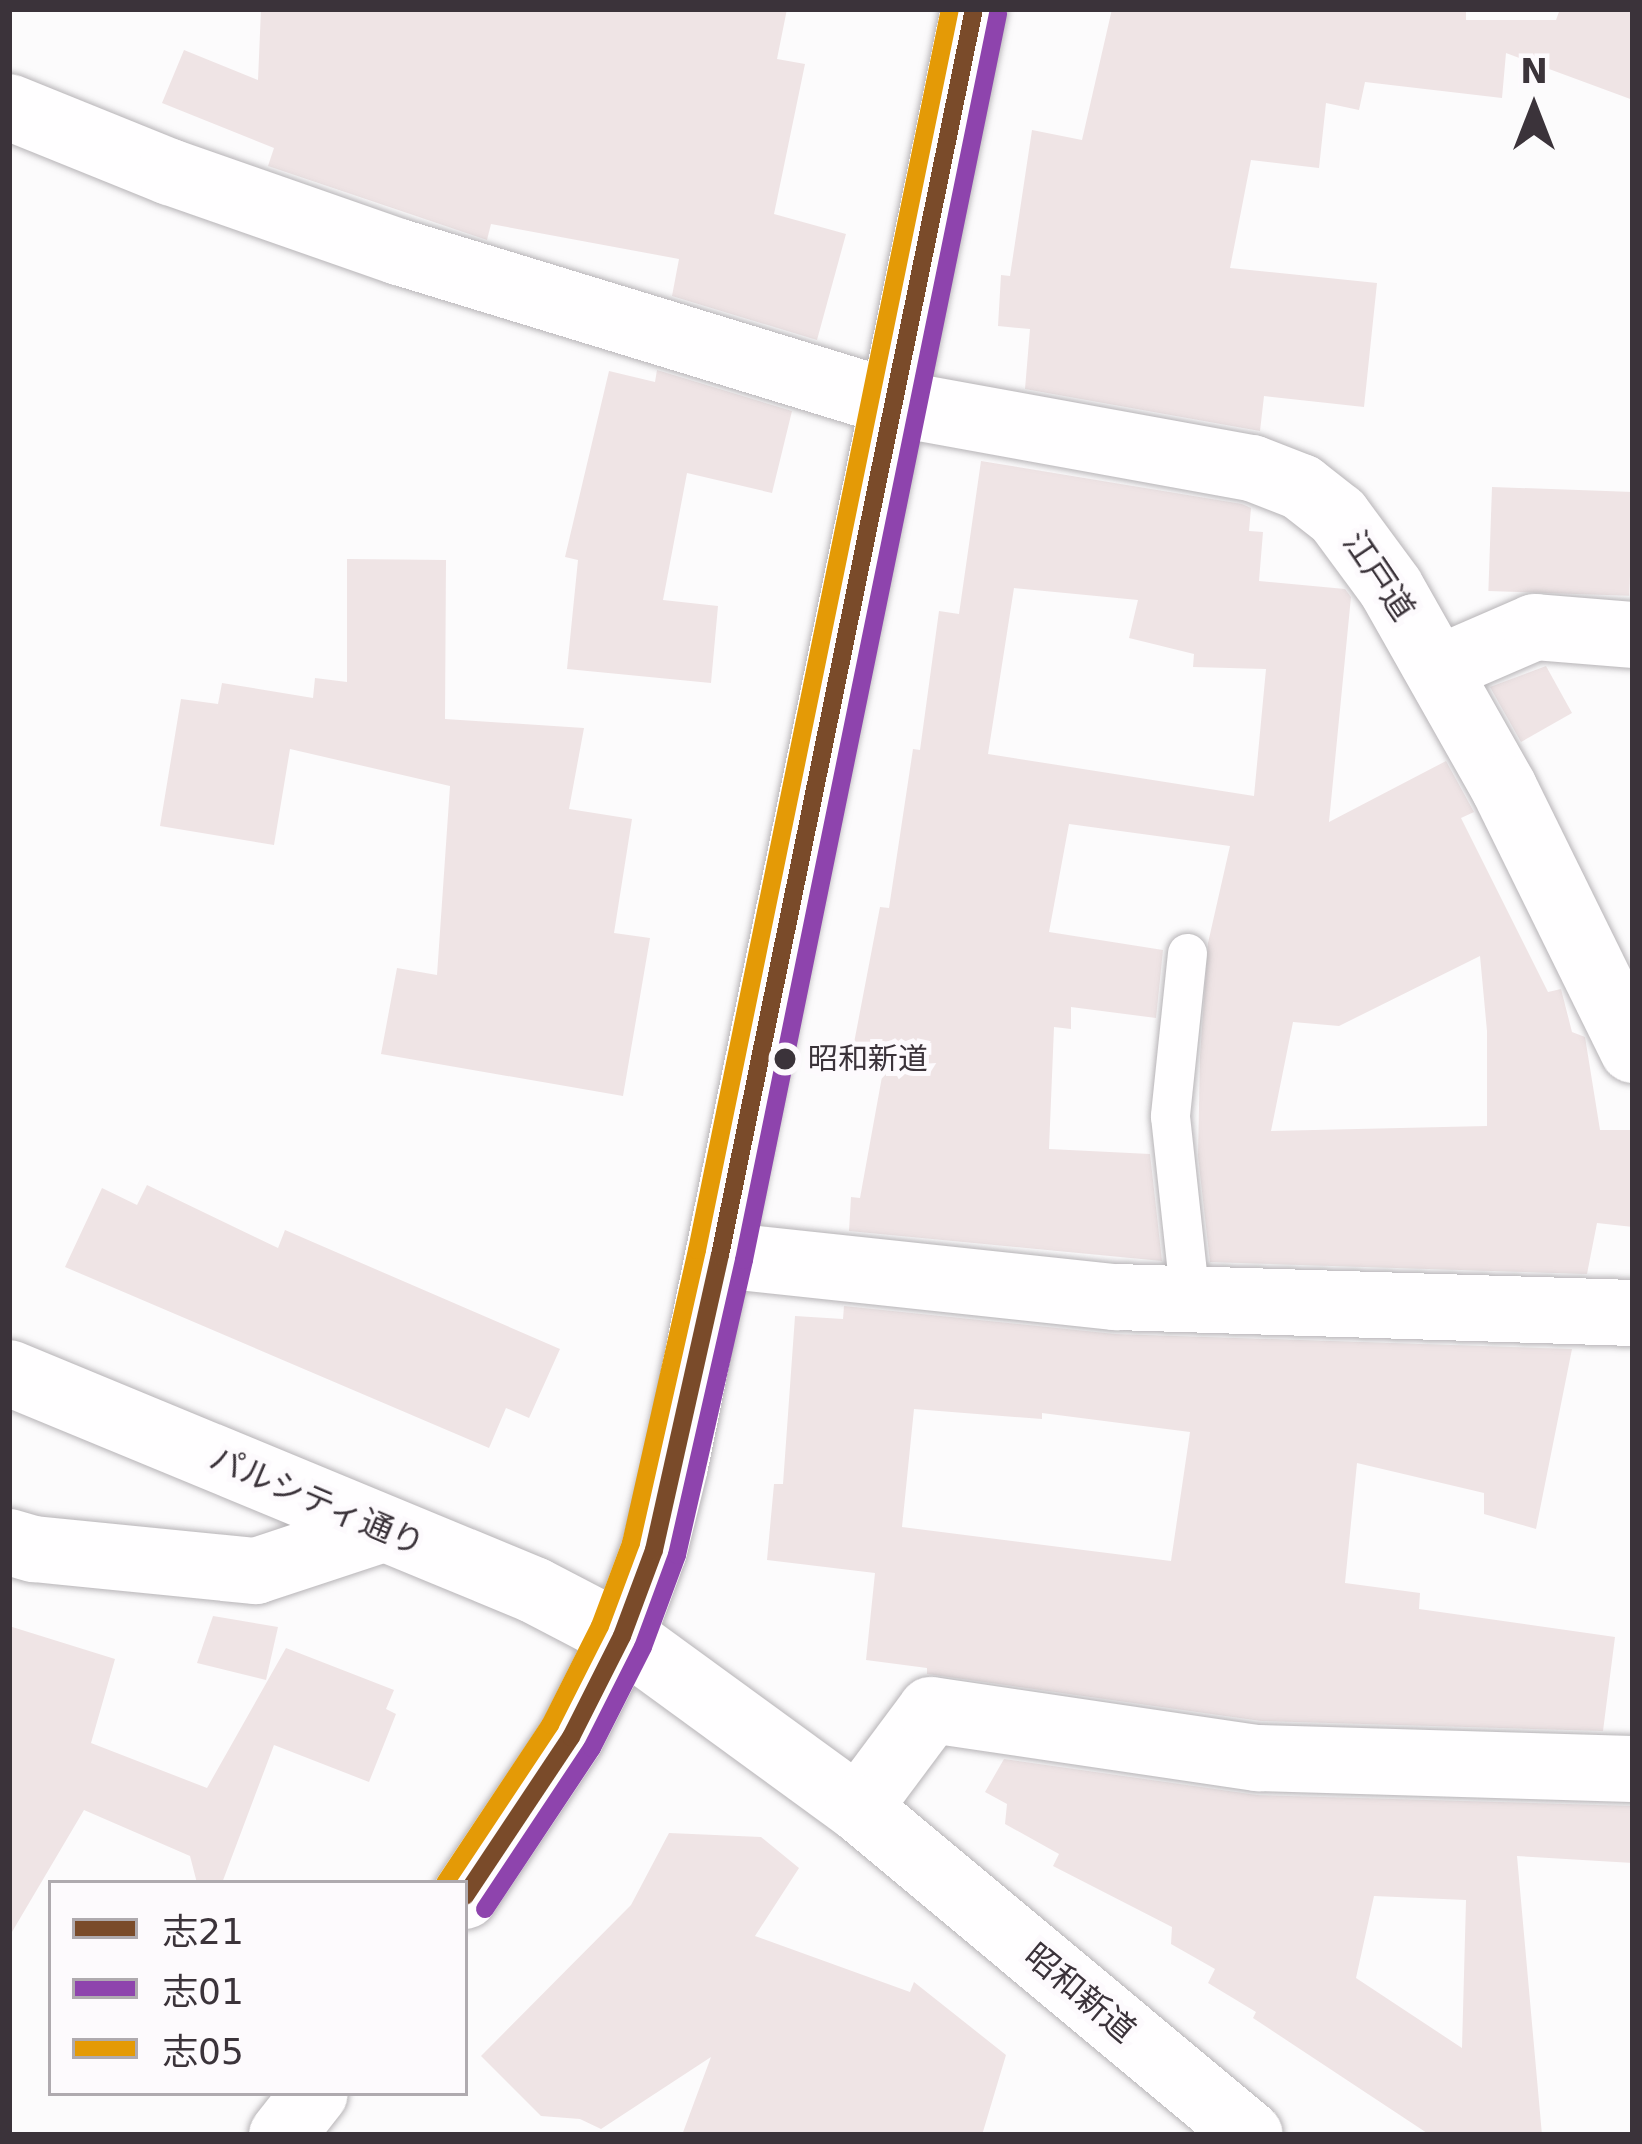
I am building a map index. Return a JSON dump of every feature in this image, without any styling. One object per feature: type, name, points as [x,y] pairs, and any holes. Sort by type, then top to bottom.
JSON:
[{"type":"street","points":[[468,1892],[572,1737],[622,1636],[654,1550],[720,1255],[974,9]]},
{"type":"street","name":"江戸道","points":[[9,107],[170,172],[398,252],[893,403],[1252,468],[1301,487],[1338,516],[1371,557],[1438,669],[1633,1050]]},
{"type":"street","points":[[1438,669],[1535,627],[1633,635]]},
{"type":"street","points":[[720,1255],[1116,1297],[1633,1313]]},
{"type":"street","name":"パルシティ通り","points":[[9,1373],[534,1590],[622,1636]]},
{"type":"street","points":[[9,1542],[34,1549],[256,1571],[383,1529]]},
{"type":"street","name":"昭和新道","points":[[622,1636],[858,1808],[1250,2135]]},
{"type":"street","points":[[858,1808],[931,1710],[1258,1758],[1633,1769]]},
{"type":"lane","points":[[1187,953],[1170,1116],[1190,1299]]},
{"type":"building","points":[[261,9],[787,9],[777,59],[805,64],[774,214],[846,234],[817,340],[672,296],[679,259],[491,224],[487,240],[268,166],[274,148],[162,103],[184,50],[258,80]]},
{"type":"building","points":[[1112,9],[1466,9],[1466,20],[1556,20],[1560,9],[1633,9],[1633,100],[1506,53],[1502,98],[1365,82],[1359,110],[1326,103],[1319,168],[1251,160],[1230,268],[1377,283],[1364,407],[1264,396],[1260,431],[1025,389],[1030,329],[998,326],[1001,275],[1010,276],[1032,130],[1082,140]]},
{"type":"building","points":[[657,370],[792,411],[772,493],[687,473],[663,600],[718,606],[711,683],[567,669],[578,560],[565,557],[609,371],[655,382]]},
{"type":"building","points":[[981,461],[1242,504],[1251,508],[1249,531],[1263,532],[1259,581],[1345,589],[1351,597],[1329,822],[1446,761],[1474,812],[1461,818],[1548,992],[1561,989],[1572,1032],[1585,1037],[1600,1130],[1633,1130],[1633,1227],[1597,1223],[1587,1274],[1210,1262],[1198,1156],[1200,1056],[1208,943],[1230,846],[1069,824],[1049,932],[1163,950],[1156,1018],[1071,1007],[1071,1029],[1054,1027],[1049,1149],[1150,1154],[1162,1261],[849,1231],[851,1197],[860,1198],[887,1049],[854,1043],[880,907],[889,908],[913,749],[920,750],[939,611],[959,614]],"holes":[[[1014,588],[1138,600],[1129,638],[1194,654],[1193,667],[1266,669],[1254,796],[988,754]],[[1480,956],[1487,1031],[1487,1126],[1271,1131],[1293,1022],[1339,1026]]]},
{"type":"building","points":[[1492,487],[1633,492],[1629,596],[1488,591]]},
{"type":"building","points":[[347,559],[446,560],[445,719],[584,728],[569,809],[632,819],[614,933],[650,938],[623,1096],[381,1054],[397,968],[437,975],[450,786],[290,749],[274,845],[160,826],[181,699],[218,704],[222,683],[313,698],[315,678],[347,682]]},
{"type":"building","points":[[1546,666],[1572,713],[1521,742],[1490,687]]},
{"type":"building","points":[[147,1185],[278,1248],[285,1230],[560,1349],[529,1418],[506,1408],[489,1448],[65,1267],[102,1188],[137,1205]]},
{"type":"building","points":[[844,1306],[1115,1334],[1572,1349],[1536,1529],[1484,1514],[1484,1493],[1357,1463],[1345,1583],[1420,1593],[1419,1609],[1615,1637],[1603,1731],[1261,1721],[927,1674],[927,1668],[866,1660],[875,1573],[767,1560],[774,1484],[783,1484],[795,1316],[843,1319]],"holes":[[[914,1409],[1042,1419],[1042,1413],[1190,1432],[1171,1561],[902,1527]]]},
{"type":"building","points":[[213,1616],[278,1627],[266,1680],[197,1663]]},
{"type":"building","points":[[9,1626],[115,1659],[91,1743],[207,1788],[286,1648],[394,1690],[386,1709],[396,1714],[369,1782],[274,1745],[223,1880],[196,1880],[190,1856],[84,1810],[9,1937]]},
{"type":"building","points":[[1004,1759],[1257,1795],[1633,1806],[1633,1863],[1517,1856],[1542,2135],[1430,2135],[1208,1983],[1215,1969],[1171,1944],[1172,1927],[1053,1866],[1059,1854],[1005,1824],[1007,1804],[985,1792]],"holes":[[[1374,1896],[1466,1900],[1462,2048],[1356,1978]]]},
{"type":"building","points":[[669,1833],[761,1837],[799,1868],[755,1936],[910,1992],[914,1982],[1006,2055],[982,2135],[682,2135],[711,2057],[601,2129],[580,2119],[541,2116],[481,2056],[631,1905]]},
{"type":"transit line","name":"志05","points":[[447,1880],[550,1725],[600,1626],[631,1543],[697,1250],[950,9]]},
{"type":"transit line","name":"志21","points":[[468,1892],[571,1737],[622,1636],[654,1550],[720,1255],[974,9]]},
{"type":"transit line","name":"志01","points":[[485,1909],[592,1748],[643,1647],[677,1555],[744,1260],[998,14]]},
{"type":"place","name":"昭和新道","points":[[785,1059]]}]
